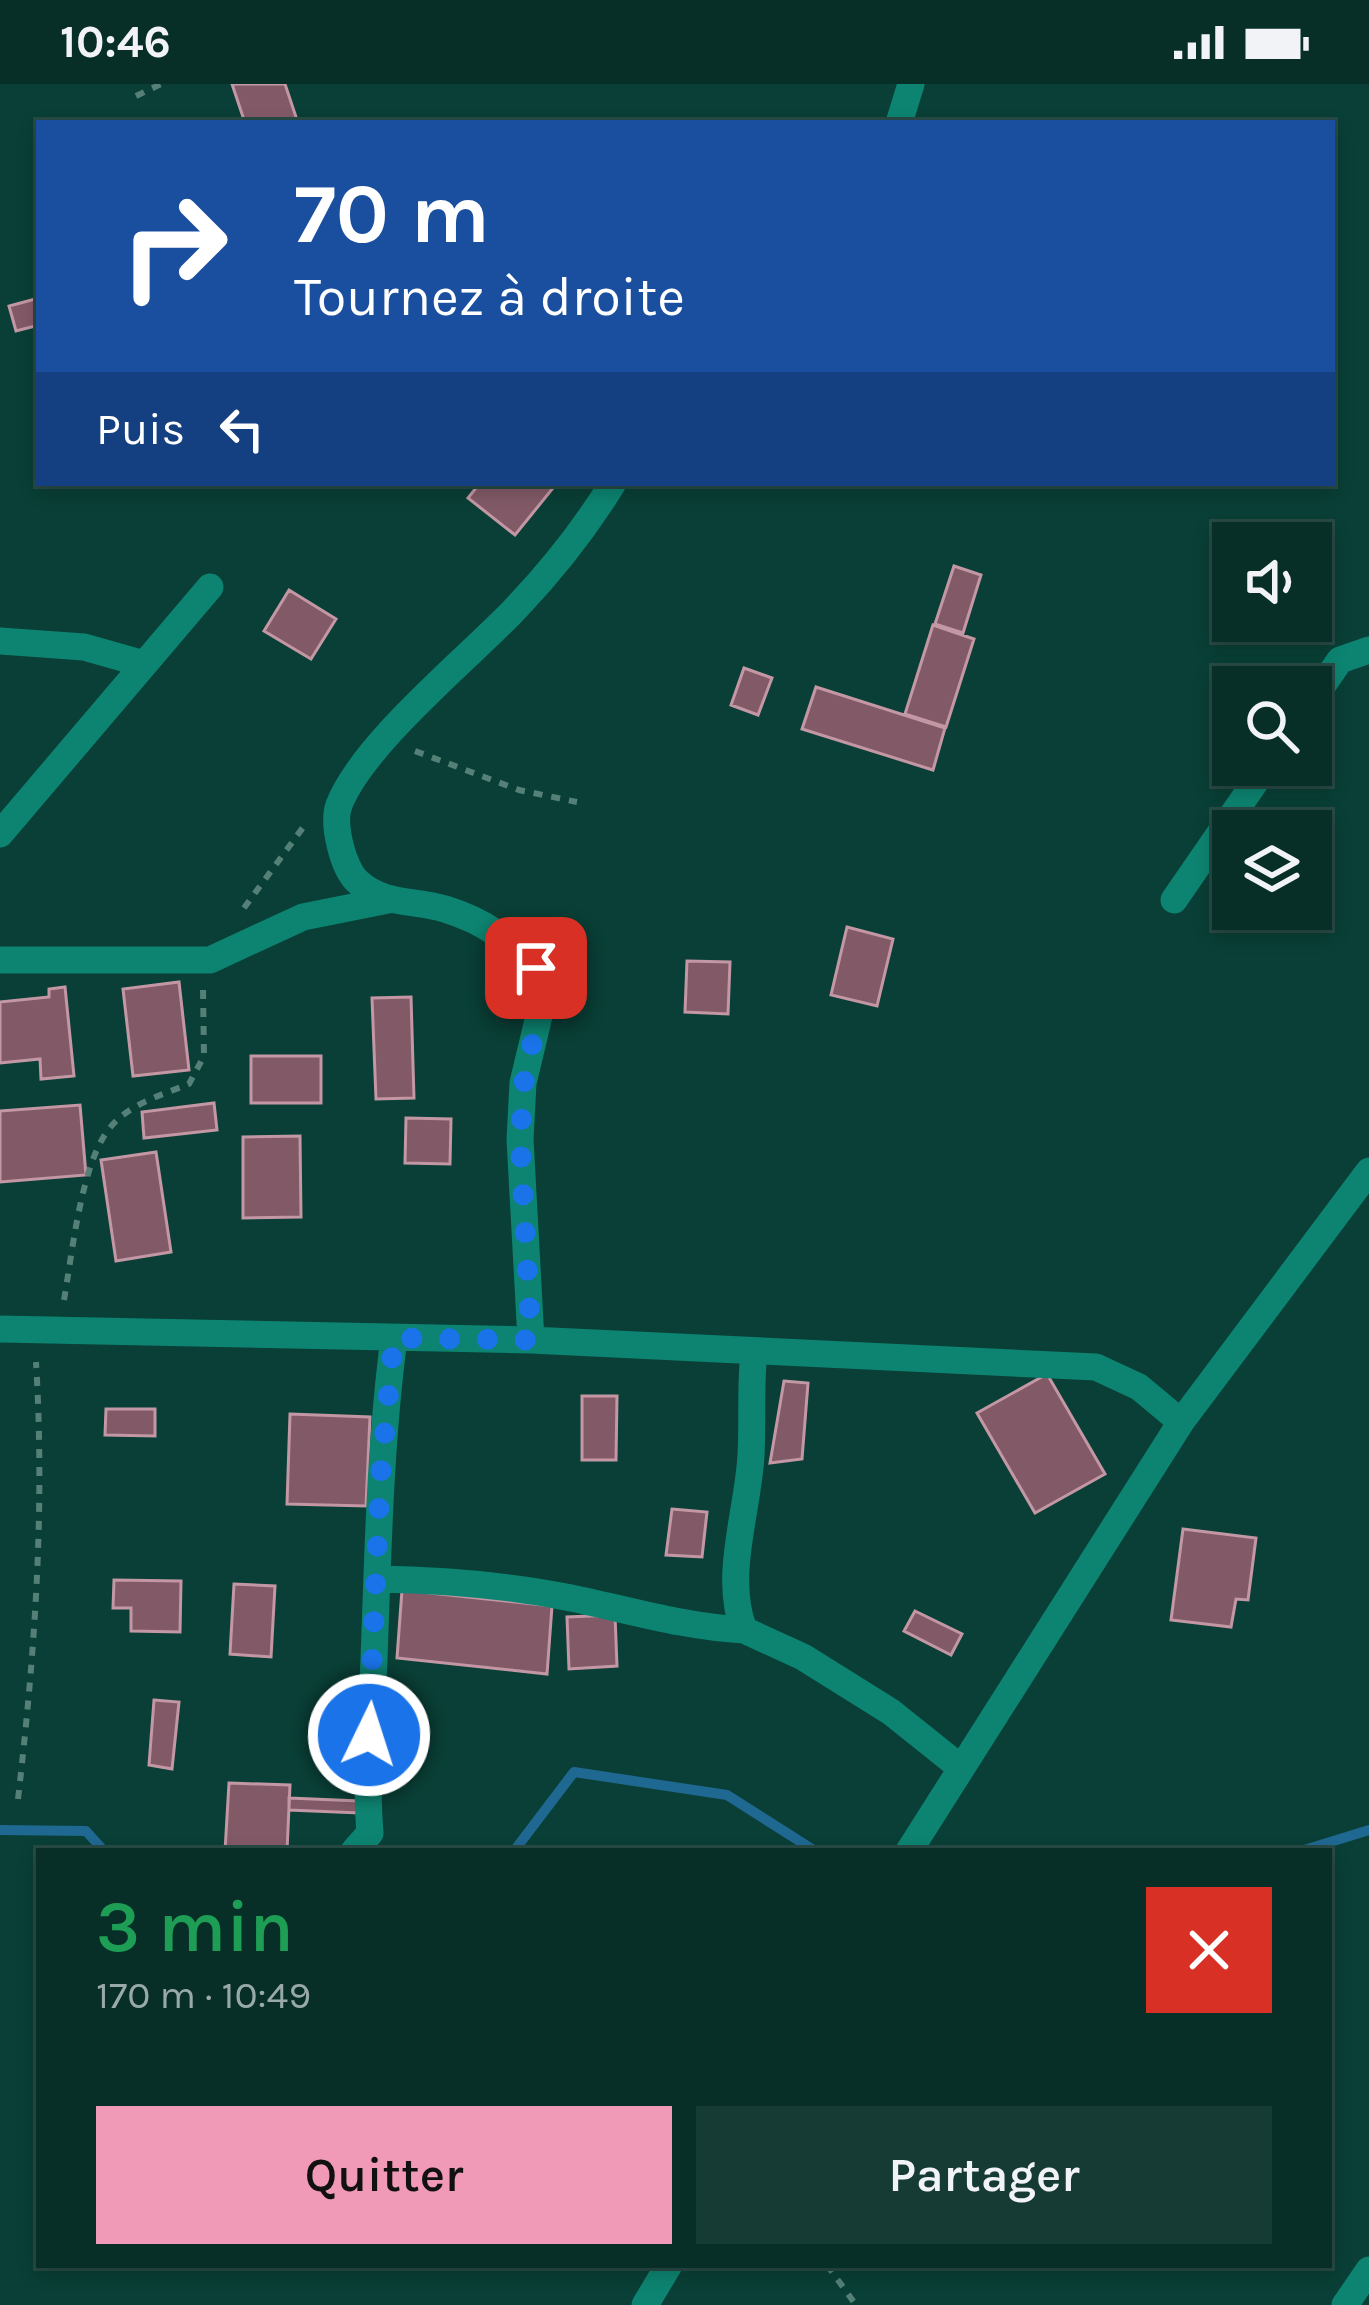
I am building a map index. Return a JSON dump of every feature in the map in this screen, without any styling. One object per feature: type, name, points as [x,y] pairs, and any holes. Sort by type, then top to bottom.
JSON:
[{"type":"street","points":[[900,120],[910,84]]},
{"type":"street","points":[[388,900],[355,881],[340,842],[338,808],[386,737],[518,606],[611,486]]},
{"type":"street","points":[[0,834],[210,587]]},
{"type":"street","points":[[0,641],[84,647],[144,664]]},
{"type":"street","points":[[1332,672],[1340,660],[1369,650]]},
{"type":"street","points":[[1174,900],[1253,786]]},
{"type":"street","points":[[0,960],[210,960],[303,917],[388,900],[441,908],[497,930],[536,968],[538,1016],[524,1083],[520,1139],[531,1340]]},
{"type":"street","points":[[910,1848],[1181,1422],[1369,1171]]},
{"type":"street","points":[[0,1329],[531,1340],[1096,1366],[1139,1387],[1181,1422]]},
{"type":"street","points":[[356,1848],[370,1833],[366,1777],[380,1481],[394,1338]]},
{"type":"street","points":[[744,1630],[736,1608],[735,1582],[751,1456],[754,1352]]},
{"type":"street","points":[[377,1579],[454,1580],[566,1597],[698,1628],[744,1630],[803,1657],[891,1712],[961,1768]]},
{"type":"street","points":[[644,2305],[667,2268]]},
{"type":"street","points":[[1345,2305],[1369,2270]]},
{"type":"path","points":[[136,96],[161,84]]},
{"type":"path","points":[[386,737],[458,770],[577,802]]},
{"type":"path","points":[[240,914],[308,821]]},
{"type":"path","points":[[18,1798],[40,1592],[46,1329],[79,1210],[108,1129],[139,1103],[189,1084],[204,1055],[201,998],[210,960]]},
{"type":"path","points":[[829,2268],[856,2305]]},
{"type":"building","points":[[232,84],[285,84],[297,120],[244,120]]},
{"type":"building","points":[[36,299],[36,326],[16,331],[9,306]]},
{"type":"building","points":[[478,486],[555,486],[515,535],[468,498]]},
{"type":"building","points":[[954,566],[981,575],[963,633],[935,624]]},
{"type":"building","points":[[289,590],[336,619],[311,659],[264,631]]},
{"type":"building","points":[[933,625],[974,639],[946,727],[905,714]]},
{"type":"building","points":[[744,668],[772,678],[758,715],[731,705]]},
{"type":"building","points":[[816,687],[945,728],[933,770],[802,729]]},
{"type":"building","points":[[847,927],[893,939],[877,1006],[831,995]]},
{"type":"building","points":[[687,961],[730,962],[728,1014],[685,1012]]},
{"type":"building","points":[[179,982],[189,1070],[133,1076],[123,989]]},
{"type":"building","points":[[65,987],[74,1076],[41,1079],[40,1059],[0,1063],[0,1002],[49,997],[49,989]]},
{"type":"building","points":[[411,997],[414,1098],[376,1099],[372,998]]},
{"type":"building","points":[[251,1056],[321,1056],[321,1103],[251,1103]]},
{"type":"building","points":[[214,1103],[217,1130],[144,1138],[142,1112]]},
{"type":"building","points":[[80,1105],[86,1175],[0,1182],[0,1111]]},
{"type":"building","points":[[406,1118],[451,1119],[450,1164],[405,1163]]},
{"type":"building","points":[[300,1136],[301,1217],[243,1218],[243,1137]]},
{"type":"building","points":[[156,1152],[171,1252],[116,1261],[101,1160]]},
{"type":"building","points":[[1047,1374],[1105,1474],[1035,1513],[977,1413]]},
{"type":"building","points":[[784,1381],[808,1383],[802,1459],[770,1463]]},
{"type":"building","points":[[582,1396],[617,1396],[616,1460],[582,1460]]},
{"type":"building","points":[[106,1409],[155,1409],[155,1436],[105,1435]]},
{"type":"building","points":[[290,1414],[370,1417],[366,1506],[287,1504]]},
{"type":"building","points":[[672,1509],[707,1512],[702,1557],[666,1555]]},
{"type":"building","points":[[1183,1529],[1256,1538],[1248,1600],[1236,1599],[1231,1627],[1171,1620]]},
{"type":"building","points":[[114,1580],[181,1581],[180,1632],[131,1631],[131,1608],[113,1608]]},
{"type":"building","points":[[234,1584],[275,1586],[271,1657],[230,1654]]},
{"type":"building","points":[[402,1590],[552,1606],[547,1674],[397,1658]]},
{"type":"building","points":[[915,1611],[962,1634],[951,1655],[904,1631]]},
{"type":"building","points":[[615,1615],[617,1666],[569,1669],[567,1617]]},
{"type":"building","points":[[154,1700],[179,1702],[172,1769],[149,1765]]},
{"type":"building","points":[[229,1783],[290,1785],[287,1848],[225,1848]]},
{"type":"building","points":[[289,1798],[359,1801],[359,1813],[289,1810]]},
{"type":"waterway","points":[[516,1848],[574,1772],[727,1795],[810,1848]]},
{"type":"waterway","points":[[0,1830],[86,1831],[101,1848]]},
{"type":"waterway","points":[[1311,1848],[1369,1830]]},
{"type":"route","points":[[369,1735],[380,1481],[394,1338],[531,1340],[520,1139],[524,1083],[538,1016],[536,968]]}]
